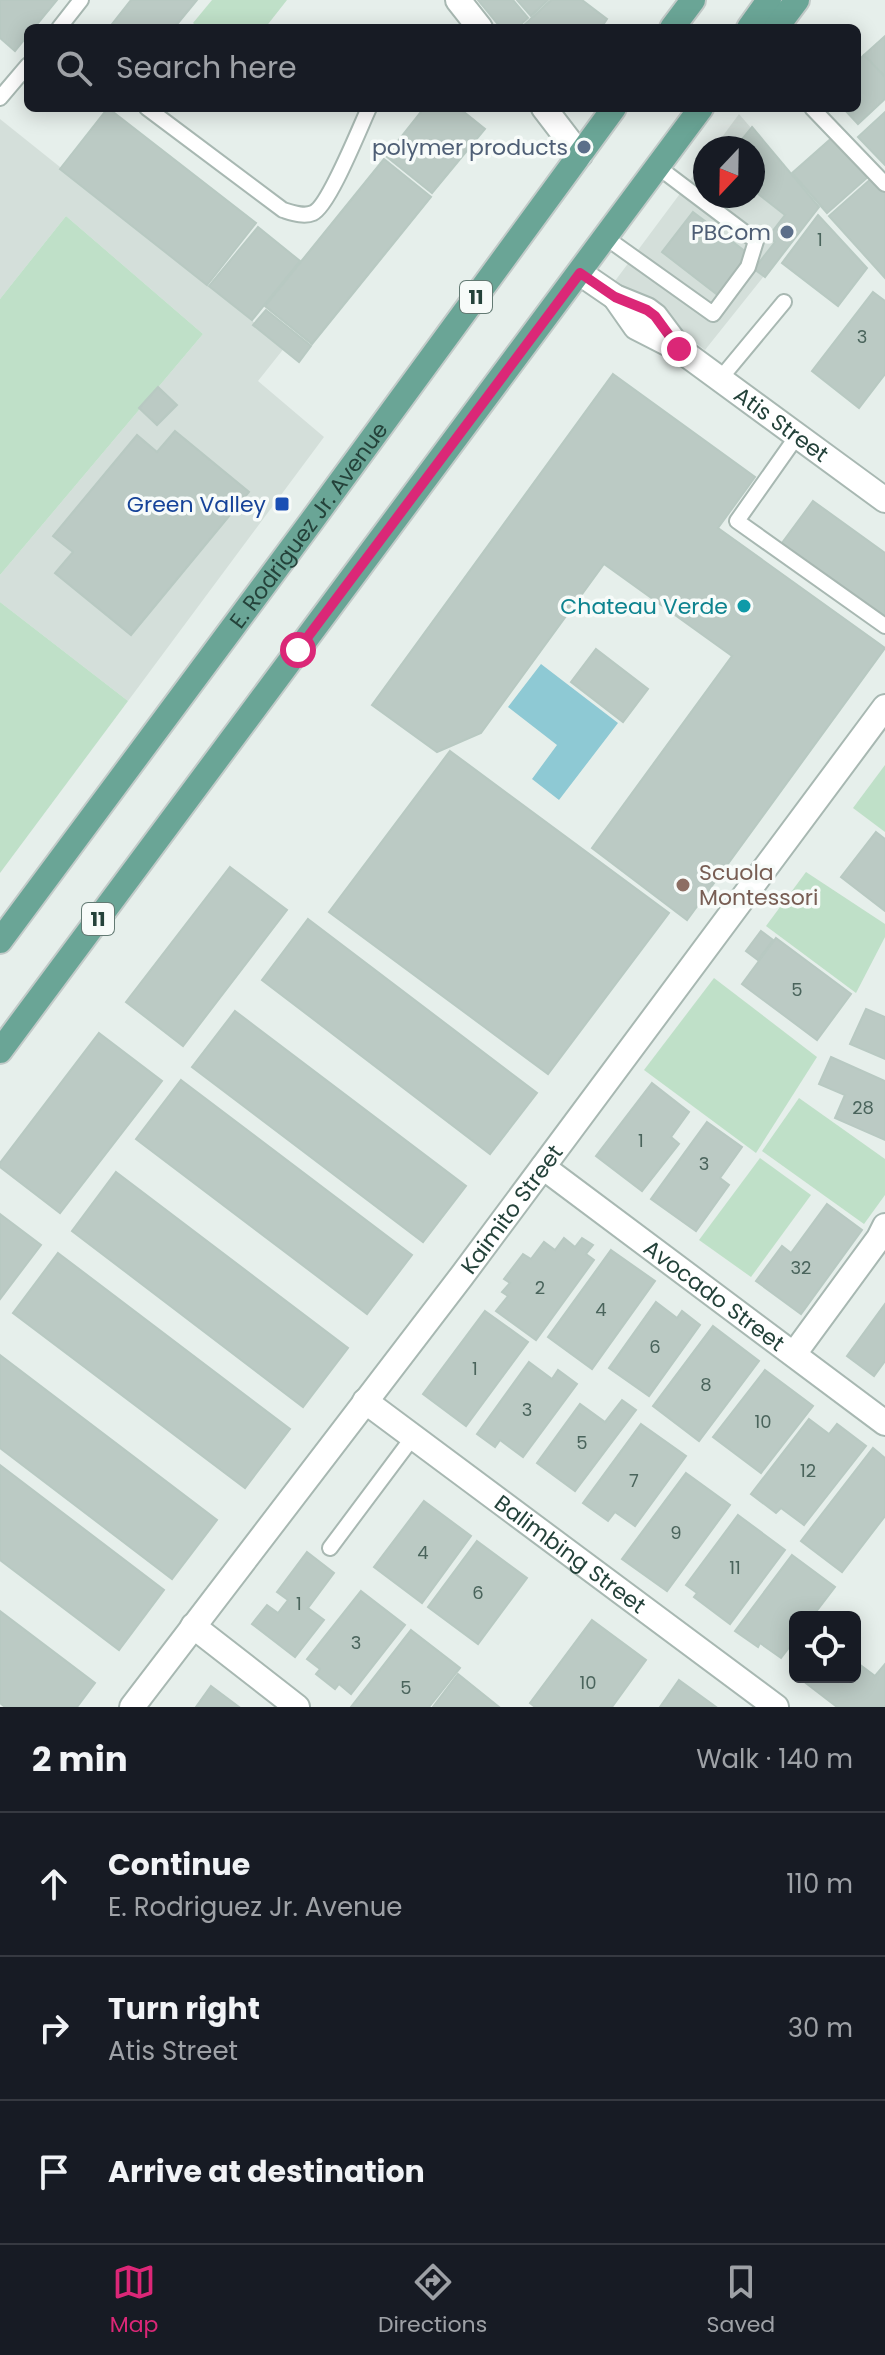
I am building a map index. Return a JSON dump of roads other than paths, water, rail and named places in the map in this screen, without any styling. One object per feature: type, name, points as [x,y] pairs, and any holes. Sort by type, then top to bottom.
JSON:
[{"type":"main road","points":[[675,24],[693,0]]},
{"type":"main road","points":[[752,24],[769,0]]},
{"type":"main road","points":[[779,24],[797,0]]},
{"type":"main road","name":"E. Rodriguez Jr. Avenue","points":[[1,938],[611,112]]},
{"type":"main road","name":"11","points":[[0,1051],[698,112]]},
{"type":"street","points":[[458,0],[477,24]]},
{"type":"street","points":[[547,112],[580,155]]},
{"type":"street","name":"Atis Street","points":[[580,273],[615,297],[636,327],[679,349],[885,500]]},
{"type":"street","name":"Kaimito Street","points":[[132,1707],[543,1167],[885,707]]},
{"type":"street","name":"Avocado Street","points":[[543,1167],[885,1423]]},
{"type":"street","points":[[794,1354],[885,1226]]},
{"type":"street","name":"Balimbing Street","points":[[365,1401],[776,1707]]},
{"type":"street","points":[[193,1626],[297,1707]]},
{"type":"lane","points":[[62,24],[81,0]]},
{"type":"lane","points":[[0,98],[24,70]]},
{"type":"lane","points":[[152,112],[283,210],[309,214],[318,211],[331,190],[367,112]]},
{"type":"lane","points":[[816,112],[885,184]]},
{"type":"lane","points":[[605,237],[713,314],[748,267],[756,241],[658,167]]},
{"type":"lane","points":[[720,379],[784,302]]},
{"type":"lane","points":[[797,436],[737,521],[885,626]]},
{"type":"lane","points":[[330,1548],[413,1437]]},
{"type":"water","points":[[541,664],[618,723],[559,800],[532,779],[557,745],[508,707]]},
{"type":"place","name":"polymer products","points":[[584,147]]},
{"type":"place","name":"PBCom","points":[[787,232]]},
{"type":"place","name":"Green Valley","points":[[282,504]]},
{"type":"place","name":"Chateau Verde","points":[[744,606]]},
{"type":"place","name":"Scuola Montessori","points":[[683,885]]}]
